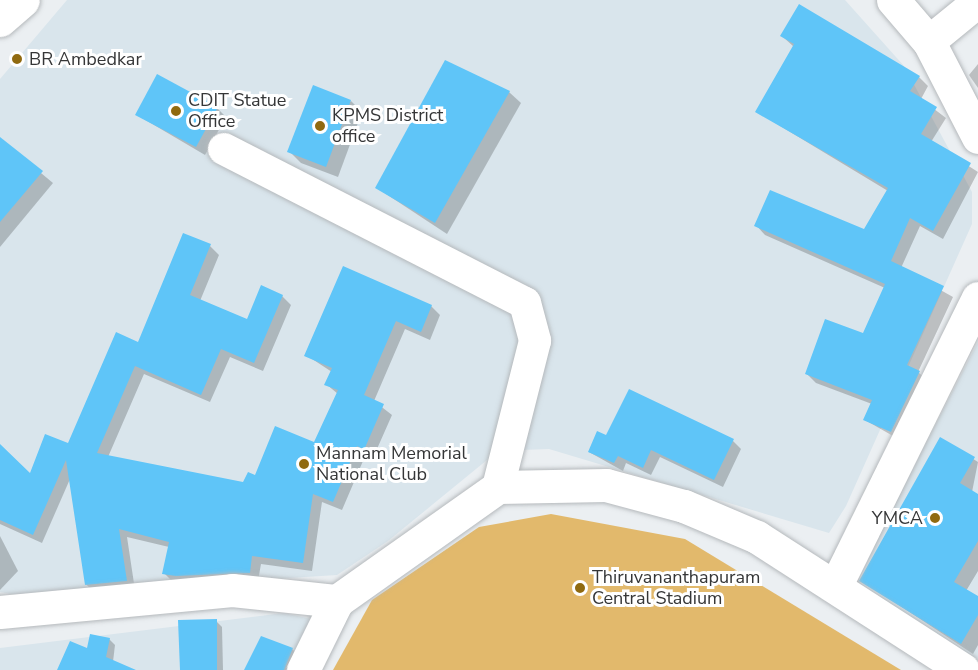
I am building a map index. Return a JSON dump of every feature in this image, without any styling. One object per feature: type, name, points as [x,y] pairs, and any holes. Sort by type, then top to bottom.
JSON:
[{"type":"street","points":[[893,0],[929,42],[978,137]]},
{"type":"street","points":[[929,42],[978,2]]},
{"type":"street","points":[[224,150],[525,303],[535,341],[498,487]]},
{"type":"street","points":[[836,585],[978,298]]},
{"type":"street","points":[[303,670],[337,601],[498,487],[606,485],[684,506],[757,537],[836,585],[963,670]]},
{"type":"street","points":[[0,612],[232,590],[337,601]]},
{"type":"shaded area","points":[[67,0],[845,0],[904,66],[972,192],[972,224],[846,506],[829,533],[549,449],[498,451],[388,541],[337,575],[16,595],[0,592],[0,79]]},
{"type":"shaded area","name":"YMCA","points":[[978,342],[978,664],[851,588]]},
{"type":"shaded area","name":"Thiruvananthapuram Central Stadium","points":[[551,514],[685,539],[901,670],[333,670],[372,600],[479,527]]},
{"type":"shaded area","points":[[284,613],[316,620],[287,670],[0,670],[0,648]]},
{"type":"building","points":[[799,4],[920,76],[910,91],[937,107],[921,134],[971,163],[933,231],[910,218],[891,261],[944,286],[907,365],[920,371],[891,432],[863,420],[872,400],[805,374],[825,319],[863,333],[885,284],[754,226],[770,190],[864,229],[888,188],[755,112],[794,44],[780,36]]},
{"type":"building","points":[[445,60],[510,91],[435,223],[375,188]]},
{"type":"building","name":"CDIT Statue Office","points":[[157,74],[218,107],[196,147],[135,115]]},
{"type":"building","name":"KPMS District office","points":[[313,85],[351,100],[326,167],[287,152]]},
{"type":"building","points":[[0,137],[43,171],[0,222]]},
{"type":"building","points":[[183,233],[211,244],[190,295],[247,319],[261,285],[283,295],[254,363],[221,349],[201,395],[135,366],[97,453],[243,482],[248,472],[255,475],[275,426],[314,442],[338,390],[324,385],[332,368],[304,356],[343,266],[432,305],[421,332],[396,321],[364,395],[384,404],[364,450],[357,446],[333,502],[313,494],[303,563],[252,556],[250,573],[176,576],[162,574],[169,542],[119,529],[127,581],[85,585],[66,460],[33,535],[0,520],[0,444],[30,473],[45,434],[68,443],[116,332],[138,342]]},
{"type":"building","points":[[629,389],[734,439],[714,480],[651,450],[643,468],[618,456],[614,463],[588,452],[597,431],[606,435]]},
{"type":"building","name":"YMCA","points":[[940,437],[975,457],[960,483],[978,494],[978,541],[954,582],[978,596],[978,615],[961,644],[859,581]]},
{"type":"building","points":[[217,619],[217,670],[180,670],[178,620]]},
{"type":"building","points":[[90,634],[110,638],[106,657],[136,670],[57,670],[70,641],[87,648]]},
{"type":"building","points":[[261,636],[293,648],[284,670],[244,670]]},
{"type":"place","name":"BR Ambedkar","points":[[17,59]]},
{"type":"place","name":"CDIT Statue Office","points":[[176,111]]},
{"type":"place","name":"KPMS District office","points":[[320,126]]},
{"type":"place","name":"Mannam Memorial National Club","points":[[304,464]]},
{"type":"place","name":"YMCA","points":[[935,518]]},
{"type":"place","name":"Thiruvananthapuram Central Stadium","points":[[580,588]]}]
